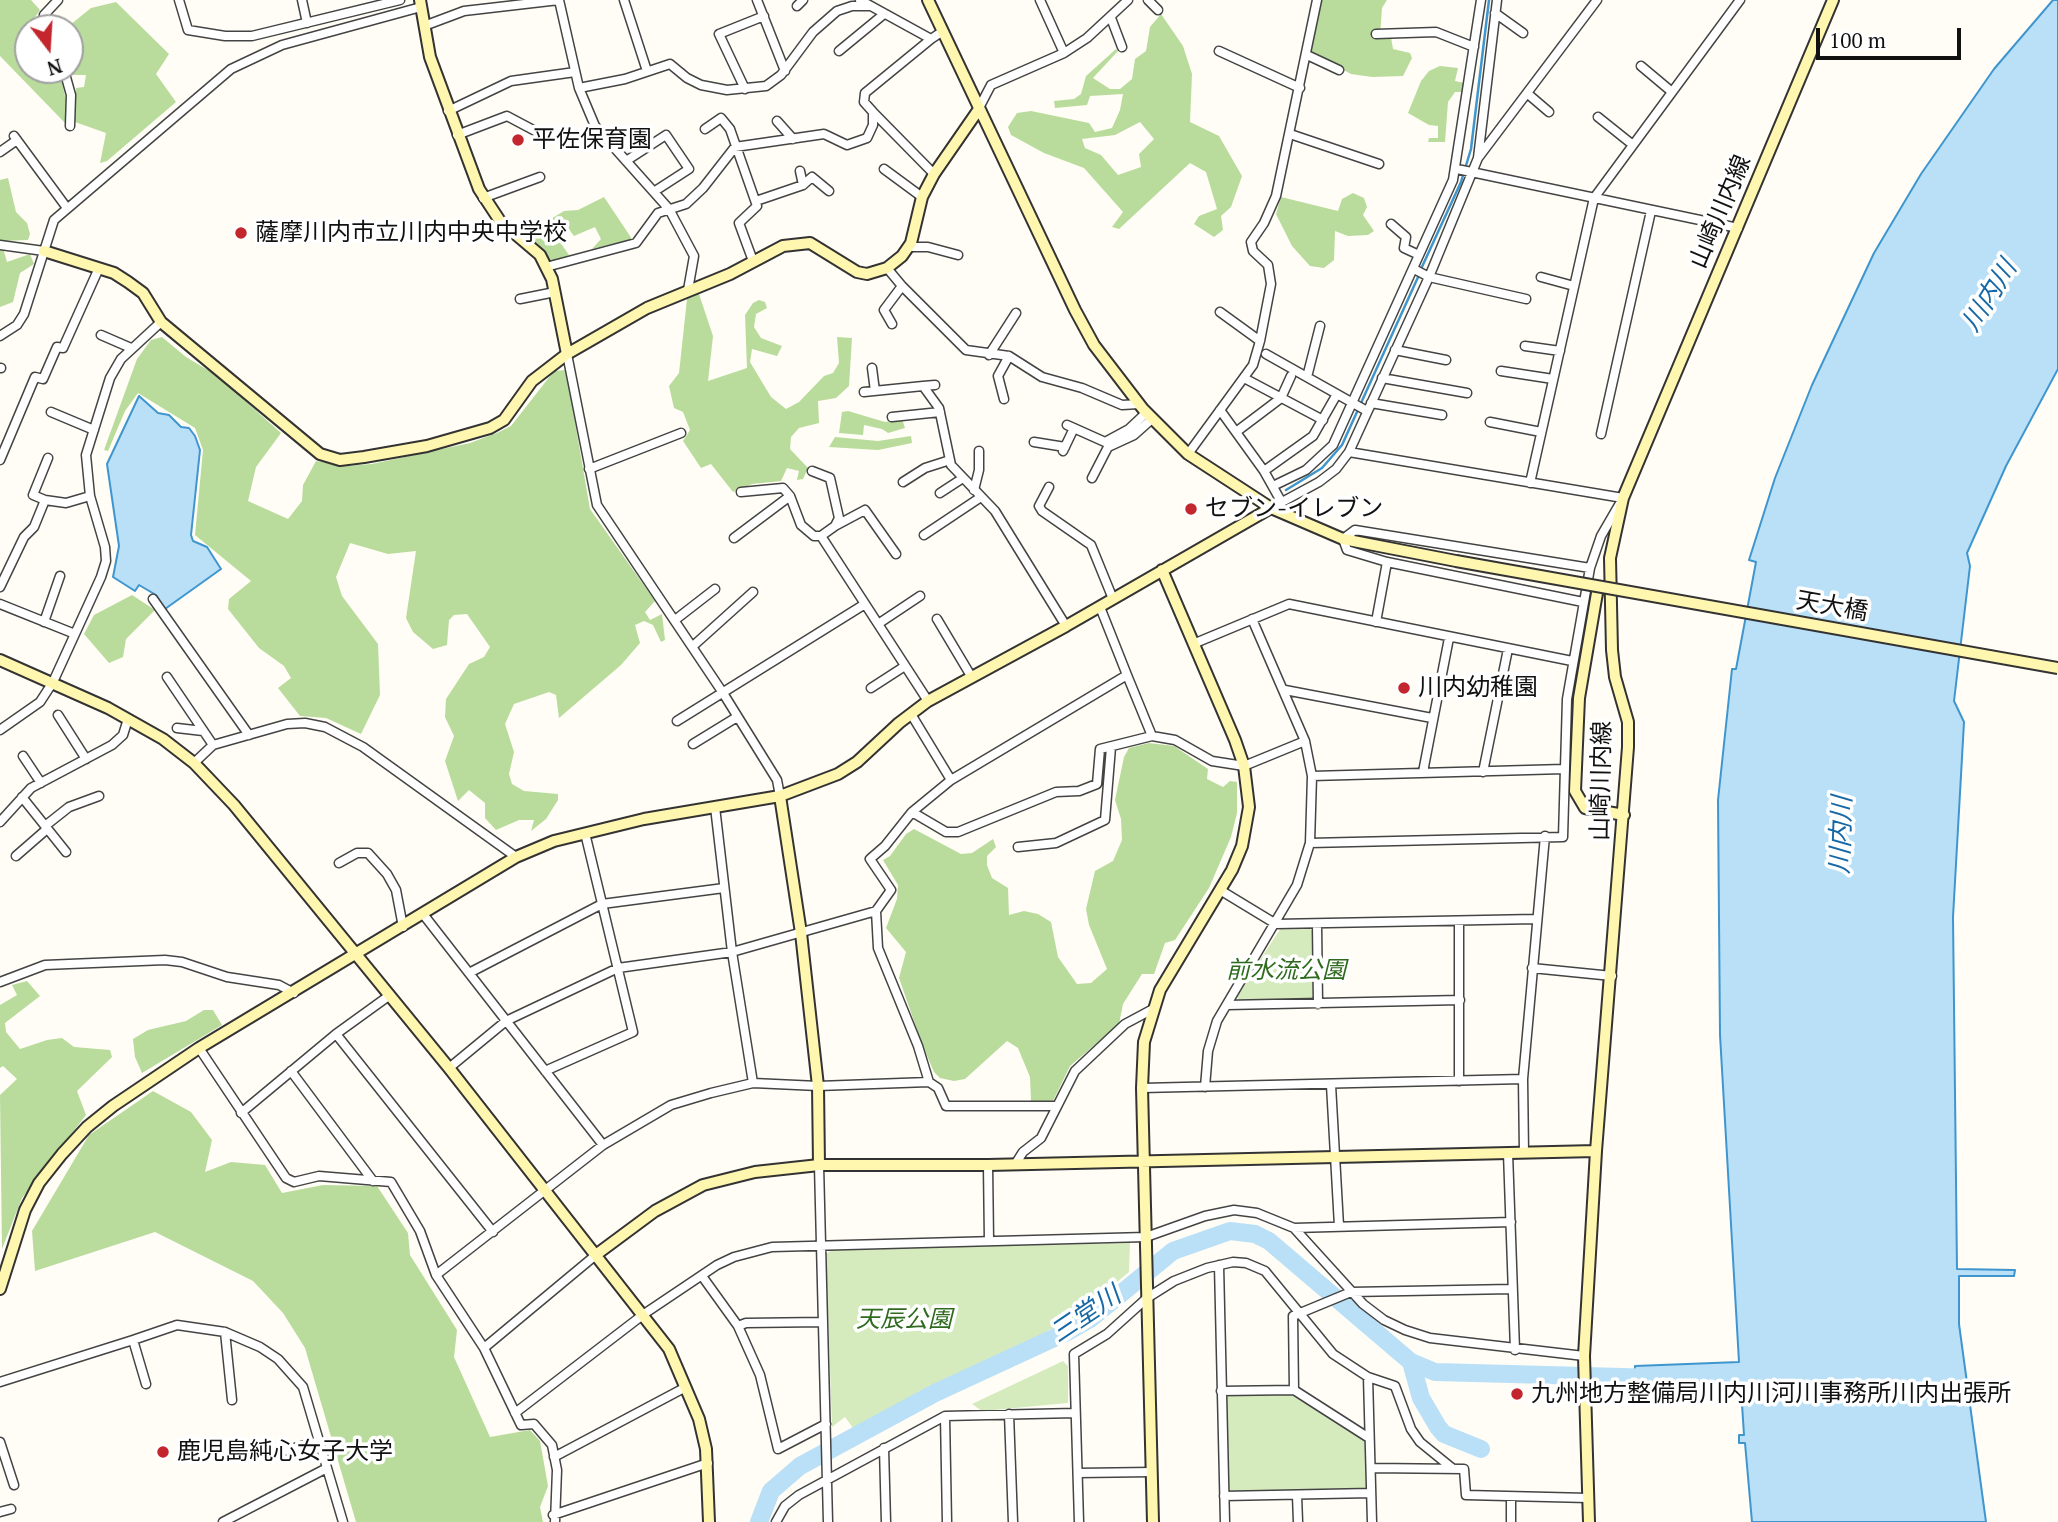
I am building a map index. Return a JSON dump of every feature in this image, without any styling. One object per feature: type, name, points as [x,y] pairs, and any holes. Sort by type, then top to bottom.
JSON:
[{"type":"street","points":[[45,14],[58,0]]},
{"type":"street","points":[[180,0],[188,30],[195,33],[252,36],[400,0]]},
{"type":"street","points":[[302,0],[307,23]]},
{"type":"street","points":[[424,26],[464,11],[560,0],[579,88],[595,126],[669,209],[694,256],[688,289]]},
{"type":"street","points":[[624,0],[647,71]]},
{"type":"street","points":[[757,0],[785,71]]},
{"type":"street","points":[[860,0],[931,40]]},
{"type":"street","name":"天大橋","points":[[928,0],[1094,345],[1145,412],[1188,454],[1276,506],[1343,539],[2058,668]]},
{"type":"street","points":[[1041,0],[1064,53]]},
{"type":"street","points":[[0,245],[44,251],[114,273],[143,293],[162,322],[230,376],[320,454],[341,460],[428,446],[490,428],[504,421],[532,381],[567,354],[647,308],[730,274],[783,246],[799,243],[819,247],[857,272],[877,273],[887,268],[908,247],[922,197],[991,85],[1064,53],[1111,18],[1128,0]]},
{"type":"street","points":[[1148,0],[1158,10]]},
{"type":"street","points":[[1188,454],[1253,365],[1260,341],[1271,284],[1268,265],[1253,251],[1251,242],[1264,223],[1276,196],[1317,0]]},
{"type":"street","points":[[1273,486],[1306,470],[1333,445],[1457,169],[1481,0]]},
{"type":"street","points":[[0,1289],[25,1210],[39,1183],[62,1154],[87,1127],[113,1106],[199,1048],[516,857],[554,841],[644,818],[780,796],[826,779],[857,762],[928,701],[1100,607],[1319,482],[1336,469],[1349,452],[1429,277],[1478,158],[1497,0]]},
{"type":"street","points":[[1478,158],[1597,0]]},
{"type":"street","points":[[1530,484],[1594,198],[1740,0]]},
{"type":"street","name":"山崎川内線","points":[[1589,1522],[1584,1356],[1596,1151],[1612,976],[1629,733],[1612,650],[1610,558],[1623,498],[1833,0]]},
{"type":"street","points":[[0,336],[17,325],[24,314],[54,220],[113,173],[188,104],[232,69],[282,44],[420,3],[448,111],[483,198],[500,220],[540,255],[555,292],[597,505],[606,522],[693,646],[777,780],[801,933],[818,1086],[828,1522]]},
{"type":"street","points":[[579,88],[670,64],[701,85],[727,90],[766,86],[785,71],[813,32],[836,11],[852,6],[868,6]]},
{"type":"street","points":[[1495,13],[1523,33]]},
{"type":"street","points":[[839,51],[884,14]]},
{"type":"street","points":[[745,89],[719,34],[764,16]]},
{"type":"street","points":[[1111,18],[1122,47]]},
{"type":"street","points":[[934,174],[864,102],[866,93],[899,63],[943,31]]},
{"type":"street","points":[[1376,34],[1436,32],[1474,47]]},
{"type":"street","points":[[1219,51],[1300,88]]},
{"type":"street","points":[[1307,55],[1339,70]]},
{"type":"street","points":[[1641,66],[1672,92]]},
{"type":"street","points":[[448,111],[511,81],[575,72]]},
{"type":"street","points":[[68,84],[71,95],[71,126]]},
{"type":"street","points":[[1528,94],[1549,112]]},
{"type":"street","points":[[546,267],[636,243],[658,213],[686,204],[703,188],[735,147],[824,134],[847,145],[867,138],[873,125],[873,112]]},
{"type":"street","points":[[457,135],[507,116],[539,134]]},
{"type":"street","points":[[1598,117],[1633,145]]},
{"type":"street","points":[[705,129],[721,118],[730,129],[757,206],[739,223],[753,261]]},
{"type":"street","points":[[777,121],[793,139]]},
{"type":"street","points":[[1290,134],[1379,164]]},
{"type":"street","points":[[626,161],[666,135],[689,169],[655,191]]},
{"type":"street","points":[[0,152],[16,138],[67,208]]},
{"type":"street","points":[[884,169],[922,197]]},
{"type":"street","points":[[1457,169],[1738,228]]},
{"type":"street","points":[[800,171],[803,185]]},
{"type":"street","points":[[483,198],[540,177]]},
{"type":"street","points":[[756,201],[803,185],[812,177],[829,191]]},
{"type":"street","points":[[1601,434],[1651,211]]},
{"type":"street","points":[[1391,224],[1406,237],[1404,248],[1419,255]]},
{"type":"street","points":[[516,234],[533,226]]},
{"type":"street","points":[[908,247],[928,247],[958,255]]},
{"type":"street","points":[[0,460],[35,377],[43,379],[57,347],[63,348],[99,268]]},
{"type":"street","points":[[887,268],[966,350],[1009,356],[1042,377],[1082,388],[1145,412]]},
{"type":"street","points":[[1413,269],[1429,277],[1526,299]]},
{"type":"street","points":[[1541,277],[1574,286]]},
{"type":"street","points":[[892,324],[884,310],[902,286]]},
{"type":"street","points":[[520,299],[555,292]]},
{"type":"street","points":[[1220,312],[1260,341]]},
{"type":"street","points":[[989,355],[1016,313]]},
{"type":"street","points":[[0,730],[40,702],[53,682],[106,561],[90,496],[86,455],[110,378],[131,348],[162,322]]},
{"type":"street","points":[[1307,377],[1320,326]]},
{"type":"street","points":[[101,335],[131,348]]},
{"type":"street","points":[[1525,346],[1560,351]]},
{"type":"street","points":[[1395,350],[1446,360]]},
{"type":"street","points":[[1266,354],[1353,404],[1442,415]]},
{"type":"street","points":[[1004,399],[998,376],[1009,356]]},
{"type":"street","points":[[872,368],[875,391]]},
{"type":"street","points":[[1501,370],[1553,379]]},
{"type":"street","points":[[1236,432],[1281,398],[1292,376]]},
{"type":"street","points":[[1244,378],[1323,420]]},
{"type":"street","points":[[1382,378],[1467,393]]},
{"type":"street","points":[[864,391],[935,385]]},
{"type":"street","points":[[923,386],[940,412],[950,460],[963,478],[995,511],[1066,626]]},
{"type":"street","points":[[1264,471],[1313,436],[1338,394]]},
{"type":"street","points":[[1220,410],[1273,486],[1276,506]]},
{"type":"street","points":[[51,412],[94,430]]},
{"type":"street","points":[[892,417],[940,412]]},
{"type":"street","points":[[1034,442],[1064,450],[1071,426],[1105,442],[1129,429],[1145,412]]},
{"type":"street","points":[[1092,478],[1108,447],[1134,435],[1145,412]]},
{"type":"street","points":[[1490,422],[1541,432]]},
{"type":"street","points":[[589,469],[681,433]]},
{"type":"street","points":[[974,490],[979,470],[979,451]]},
{"type":"street","points":[[1310,843],[1563,837],[1564,769],[1572,661],[1590,568],[1601,536],[1623,498],[1349,452]]},
{"type":"street","points":[[48,458],[33,495],[66,503],[90,496]]},
{"type":"street","points":[[903,482],[925,468],[950,460]]},
{"type":"street","points":[[812,471],[830,478],[834,485],[839,518],[835,526]]},
{"type":"street","points":[[940,494],[963,478]]},
{"type":"street","points":[[1049,487],[1039,506],[1042,511],[1091,545],[1113,599]]},
{"type":"street","points":[[741,492],[783,488],[790,496],[801,525],[814,536],[821,536],[865,510],[896,554]]},
{"type":"street","points":[[734,538],[790,496]]},
{"type":"street","points":[[924,535],[981,497]]},
{"type":"street","points":[[0,587],[24,537],[34,527],[45,500]]},
{"type":"street","points":[[1583,602],[1387,562],[1347,550],[1343,539],[1355,530],[1590,568]]},
{"type":"street","points":[[821,536],[928,701]]},
{"type":"street","points":[[1376,622],[1387,562]]},
{"type":"street","points":[[1153,1522],[1142,1088],[1144,1042],[1160,990],[1238,859],[1247,827],[1249,807],[1244,766],[1161,570]]},
{"type":"street","points":[[44,622],[60,576]]},
{"type":"street","points":[[1598,587],[1579,698],[1574,783],[1577,798],[1585,808],[1624,815]]},
{"type":"street","points":[[675,620],[715,589]]},
{"type":"street","points":[[693,646],[753,592]]},
{"type":"street","points":[[878,624],[920,596]]},
{"type":"street","points":[[153,599],[249,735]]},
{"type":"street","points":[[0,604],[75,634]]},
{"type":"street","points":[[677,721],[865,604]]},
{"type":"street","points":[[1193,644],[1289,604],[1572,661]]},
{"type":"street","points":[[1100,607],[1152,736]]},
{"type":"street","points":[[937,619],[971,676]]},
{"type":"street","points":[[1205,1087],[1208,1051],[1217,1021],[1297,885],[1310,843],[1312,776],[1305,741],[1252,619]]},
{"type":"street","points":[[1423,772],[1449,638]]},
{"type":"street","points":[[1483,772],[1508,649]]},
{"type":"street","points":[[0,660],[53,682],[128,719],[194,763],[234,805],[449,1068],[669,1349],[699,1419],[708,1463],[709,1522]]},
{"type":"street","points":[[871,688],[905,666]]},
{"type":"street","points":[[449,1068],[506,1021],[618,968],[732,952],[876,911],[891,890],[870,859],[885,846],[912,812],[951,780],[1128,675]]},
{"type":"street","points":[[167,677],[213,746]]},
{"type":"street","points":[[1285,690],[1432,718]]},
{"type":"street","points":[[911,714],[951,780]]},
{"type":"street","points":[[58,715],[86,759]]},
{"type":"street","points":[[693,744],[737,717]]},
{"type":"street","points":[[0,822],[22,797],[41,783],[112,745],[123,735],[128,719]]},
{"type":"street","points":[[194,763],[213,746],[287,724],[305,723],[325,727],[363,747],[516,857]]},
{"type":"street","points":[[177,728],[203,731]]},
{"type":"street","points":[[912,812],[946,832],[958,832],[1056,792],[1079,791],[1097,784],[1100,749],[1152,736],[1175,740],[1212,761],[1244,766],[1305,741]]},
{"type":"street","points":[[1018,847],[1056,843],[1105,820],[1111,747]]},
{"type":"street","points":[[23,757],[41,783]]},
{"type":"street","points":[[1312,776],[1564,769]]},
{"type":"street","points":[[16,856],[69,807],[99,796]]},
{"type":"street","points":[[22,797],[66,852]]},
{"type":"street","points":[[715,807],[732,952],[753,1083]]},
{"type":"street","points":[[545,1070],[633,1032],[585,833]]},
{"type":"street","points":[[1524,1153],[1523,1079],[1545,836]]},
{"type":"street","points":[[339,863],[357,853],[368,853],[387,874],[396,890],[403,927]]},
{"type":"street","points":[[468,972],[603,904],[724,888]]},
{"type":"street","points":[[1220,890],[1276,924],[1536,919]]},
{"type":"street","points":[[876,911],[878,948],[918,1046],[929,1082]]},
{"type":"street","points":[[423,914],[603,1145]]},
{"type":"street","points":[[1459,921],[1459,1081]]},
{"type":"street","points":[[1317,923],[1318,1003]]},
{"type":"street","points":[[0,982],[45,965],[165,960],[182,962],[227,977],[279,985],[294,993]]},
{"type":"street","points":[[1531,968],[1612,976]]},
{"type":"street","points":[[241,1113],[336,1034],[390,995]]},
{"type":"street","points":[[1227,1005],[1460,1000]]},
{"type":"street","points":[[1016,1163],[1023,1152],[1041,1138],[1075,1071],[1125,1024],[1153,1009]]},
{"type":"street","points":[[336,1034],[493,1232]]},
{"type":"street","points":[[199,1048],[286,1178],[294,1182],[319,1176],[391,1182],[420,1231],[436,1275],[484,1348],[521,1425],[534,1424],[552,1445],[557,1470],[554,1518],[708,1463]]},
{"type":"street","points":[[291,1071],[373,1181]]},
{"type":"street","points":[[1142,1088],[1523,1079]]},
{"type":"street","points":[[436,1275],[603,1145],[671,1105],[753,1083],[818,1086],[929,1082],[938,1088],[946,1105],[1058,1106]]},
{"type":"street","points":[[1331,1085],[1339,1226]]},
{"type":"street","points":[[484,1348],[597,1254],[655,1211],[703,1185],[755,1172],[819,1165],[988,1165],[1596,1151]]},
{"type":"street","points":[[1508,1153],[1515,1350]]},
{"type":"street","points":[[988,1165],[989,1241]]},
{"type":"street","points":[[515,1413],[644,1314],[702,1276],[734,1257],[772,1247],[1146,1240],[1205,1216],[1234,1210],[1257,1213],[1294,1228],[1511,1222]]},
{"type":"street","points":[[1294,1228],[1348,1293],[1384,1321],[1430,1338],[1584,1356]]},
{"type":"street","points":[[1079,1522],[1074,1354],[1107,1334],[1147,1296],[1181,1277],[1219,1265],[1246,1263],[1265,1271],[1333,1354],[1368,1377],[1395,1386],[1411,1429],[1420,1442],[1452,1468]]},
{"type":"street","points":[[1219,1265],[1225,1522]]},
{"type":"street","points":[[702,1276],[738,1326],[760,1375],[778,1449],[826,1427]]},
{"type":"street","points":[[1294,1390],[1293,1316],[1348,1293],[1512,1289]]},
{"type":"street","points":[[738,1326],[746,1323],[823,1322]]},
{"type":"street","points":[[0,1382],[177,1325],[225,1332],[260,1347],[278,1359],[303,1387],[343,1522]]},
{"type":"street","points":[[225,1332],[232,1400]]},
{"type":"street","points":[[133,1340],[146,1384]]},
{"type":"street","points":[[1368,1377],[1372,1522]]},
{"type":"street","points":[[554,1457],[686,1387]]},
{"type":"street","points":[[1221,1391],[1294,1390],[1369,1438]]},
{"type":"street","points":[[776,1522],[785,1506],[827,1477],[944,1416],[1075,1413]]},
{"type":"street","points":[[1009,1414],[1013,1522]]},
{"type":"street","points":[[944,1416],[947,1522]]},
{"type":"street","points":[[280,1452],[319,1441]]},
{"type":"street","points":[[0,1442],[14,1485]]},
{"type":"street","points":[[884,1448],[886,1522]]},
{"type":"street","points":[[222,1522],[327,1468]]},
{"type":"street","points":[[1371,1468],[1464,1469],[1466,1495],[1588,1498]]},
{"type":"street","points":[[1078,1473],[1152,1472]]},
{"type":"street","points":[[1224,1496],[1371,1493]]},
{"type":"street","points":[[1297,1495],[1298,1522]]},
{"type":"street","points":[[1511,1497],[1511,1522]]},
{"type":"street","points":[[0,1512],[11,1509]]},
{"type":"green space","points":[[0,0],[31,0],[40,10],[37,14],[14,14],[14,70],[0,56]]},
{"type":"green space","points":[[1321,0],[1387,0],[1382,8],[1380,37],[1391,37],[1393,49],[1410,53],[1412,58],[1403,76],[1372,77],[1351,74],[1311,52]]},
{"type":"green space","points":[[116,2],[169,54],[156,74],[176,102],[107,161],[100,163],[106,133],[75,122],[76,88],[84,87],[84,14],[91,8]]},
{"type":"green space","points":[[1161,14],[1183,46],[1192,74],[1190,122],[1219,136],[1242,176],[1231,207],[1221,216],[1223,230],[1214,237],[1194,224],[1199,216],[1217,209],[1206,172],[1190,163],[1119,229],[1112,227],[1123,212],[1084,168],[1044,153],[1011,135],[1008,127],[1017,113],[1031,111],[1089,123],[1095,132],[1112,128],[1123,94],[1090,96],[1087,105],[1055,108],[1054,101],[1074,99],[1081,94],[1086,76],[1116,49],[1118,51],[1093,78],[1110,89],[1120,89],[1132,79],[1135,59],[1146,51],[1150,27]],"holes":[[[1140,122],[1154,139],[1139,154],[1141,167],[1118,175],[1101,155],[1085,148],[1082,139],[1115,135]]]},
{"type":"green space","points":[[1440,66],[1458,68],[1455,81],[1464,83],[1462,92],[1455,92],[1448,102],[1445,142],[1428,142],[1429,138],[1438,138],[1438,126],[1429,125],[1408,113],[1421,81],[1429,71]]},
{"type":"green space","points":[[27,84],[62,84],[66,100],[65,123]]},
{"type":"green space","points":[[8,178],[16,212],[27,223],[30,234],[28,240],[1,241],[7,262],[30,254],[34,264],[20,273],[13,302],[0,307],[0,180]]},
{"type":"green space","points":[[1353,193],[1364,198],[1367,207],[1363,215],[1374,231],[1368,235],[1348,236],[1335,231],[1334,260],[1324,268],[1310,266],[1292,246],[1276,214],[1281,197],[1338,211],[1342,199]]},
{"type":"green space","points":[[604,197],[632,239],[592,249],[601,239],[595,227],[574,236],[565,224],[555,235],[569,255],[559,261],[547,262],[543,250],[526,234],[564,211],[578,210]]},
{"type":"green space","points":[[699,294],[713,336],[708,381],[747,368],[745,315],[753,303],[759,300],[765,302],[767,308],[756,314],[754,327],[761,338],[782,346],[777,356],[752,349],[750,362],[771,397],[786,409],[799,402],[824,376],[833,373],[839,363],[837,337],[852,338],[849,386],[836,398],[818,401],[819,423],[799,428],[791,437],[790,449],[808,468],[803,479],[797,480],[799,471],[787,468],[781,481],[752,484],[733,492],[711,464],[701,468],[683,441],[690,430],[683,412],[674,408],[669,386],[679,373],[687,299]]},
{"type":"green space","points":[[162,337],[186,357],[216,375],[281,433],[256,467],[248,501],[288,519],[302,501],[303,485],[316,461],[346,466],[372,464],[470,443],[511,426],[554,371],[566,370],[590,509],[655,601],[645,612],[650,620],[662,614],[665,640],[661,642],[653,625],[644,621],[635,625],[640,643],[621,665],[559,718],[556,695],[549,692],[514,704],[505,724],[514,752],[509,774],[512,784],[524,791],[558,794],[558,800],[546,819],[531,831],[534,820],[519,820],[496,830],[485,818],[485,803],[469,790],[458,801],[445,761],[454,736],[445,717],[446,699],[469,664],[484,657],[490,647],[467,614],[454,615],[449,620],[447,645],[433,649],[413,632],[406,618],[416,551],[388,554],[350,543],[336,577],[342,596],[378,644],[380,695],[361,734],[326,718],[300,716],[278,688],[291,678],[284,666],[259,648],[228,609],[229,599],[251,581],[195,535],[203,450],[195,428],[138,393],[125,411],[108,451],[104,450],[137,359],[151,340]]},
{"type":"green space","points":[[848,411],[885,422],[902,419],[905,428],[888,433],[864,425],[863,435],[839,433],[842,412]]},
{"type":"green space","points":[[911,436],[912,443],[878,450],[829,447],[835,437],[878,441]]},
{"type":"green space","points":[[132,595],[155,610],[126,639],[123,657],[109,663],[84,634],[94,615]]},
{"type":"green space","points":[[1149,743],[1174,746],[1208,769],[1207,779],[1223,787],[1230,781],[1237,782],[1237,813],[1231,837],[1209,888],[1175,940],[1165,943],[1154,974],[1142,974],[1123,1004],[1119,1024],[1070,1066],[1053,1101],[1031,1101],[1030,1077],[1018,1048],[1007,1041],[965,1079],[954,1081],[940,1078],[934,1072],[922,1044],[899,978],[906,952],[886,928],[897,899],[898,885],[883,860],[890,856],[906,834],[914,829],[961,854],[972,853],[993,839],[996,847],[987,856],[987,865],[992,878],[1008,888],[1009,915],[1024,911],[1038,914],[1051,922],[1058,957],[1077,984],[1091,983],[1107,969],[1089,925],[1086,909],[1095,871],[1113,861],[1122,840],[1121,819],[1115,800],[1124,757],[1129,748]]},
{"type":"green space","name":"前水流公園","points":[[1281,928],[1308,928],[1314,932],[1314,996],[1311,1000],[1240,1001],[1236,996]]},
{"type":"green space","points":[[27,981],[40,996],[5,1023],[6,1032],[20,1049],[62,1038],[74,1047],[110,1050],[112,1057],[77,1091],[86,1115],[22,1198],[2,1249],[0,1095],[17,1079],[3,1066],[0,1068],[0,1005],[17,995],[12,985]]},
{"type":"green space","points":[[204,1010],[213,1010],[222,1025],[142,1073],[135,1057],[133,1039],[148,1030],[186,1021]]},
{"type":"green space","points":[[153,1091],[191,1112],[212,1140],[205,1172],[231,1162],[265,1165],[282,1193],[323,1185],[377,1186],[408,1233],[410,1255],[457,1330],[454,1357],[490,1437],[530,1430],[540,1441],[548,1486],[540,1507],[543,1522],[356,1522],[305,1348],[283,1313],[253,1281],[155,1232],[35,1271],[32,1231],[89,1135]]},
{"type":"green space","name":"天辰公園","points":[[1130,1243],[1129,1272],[1066,1325],[1049,1330],[1025,1345],[929,1387],[853,1428],[845,1417],[832,1427],[826,1254],[832,1250]]},
{"type":"green space","points":[[1063,1361],[1068,1366],[1068,1403],[982,1411],[972,1404]]},
{"type":"green space","points":[[1230,1394],[1289,1394],[1363,1438],[1366,1443],[1367,1488],[1231,1492],[1228,1489],[1226,1398]]},
{"type":"water","name":"川内川","points":[[2053,0],[2058,0],[2058,369],[2006,466],[1967,553],[1970,566],[1954,701],[1964,722],[1953,917],[1957,1269],[2015,1270],[2014,1276],[1959,1276],[1959,1324],[1986,1522],[1752,1522],[1745,1443],[1739,1443],[1739,1435],[1744,1435],[1741,1389],[1634,1391],[1635,1366],[1739,1362],[1720,1035],[1718,800],[1732,669],[1736,669],[1756,562],[1749,560],[1775,478],[1812,385],[1874,253],[1921,174],[1994,69]]},
{"type":"water","points":[[139,396],[158,413],[169,415],[181,427],[189,428],[195,436],[200,450],[191,535],[193,541],[207,547],[221,569],[165,609],[156,595],[139,585],[135,591],[113,577],[119,546],[107,464]]},
{"type":"waterway","points":[[1421,269],[1461,182],[1471,149],[1489,0]]},
{"type":"waterway","points":[[1286,490],[1322,468],[1342,445],[1419,275]]},
{"type":"waterway","name":"三堂川","points":[[759,1522],[771,1491],[800,1466],[935,1393],[1069,1331],[1090,1319],[1173,1251],[1230,1231],[1255,1234],[1269,1241],[1411,1362],[1435,1372],[1659,1378]]},
{"type":"waterway","name":"三堂川","points":[[1411,1362],[1421,1398],[1438,1427],[1444,1434],[1481,1449]]},
{"type":"place","name":"平佐保育園","points":[[518,140]]},
{"type":"place","name":"薩摩川内市立川内中央中学校","points":[[241,233]]},
{"type":"place","name":"セブン-イレブン","points":[[1191,509]]},
{"type":"place","name":"川内幼稚園","points":[[1404,688]]},
{"type":"place","name":"九州地方整備局川内川河川事務所川内出張所","points":[[1517,1394]]},
{"type":"place","name":"鹿児島純心女子大学","points":[[163,1452]]}]
